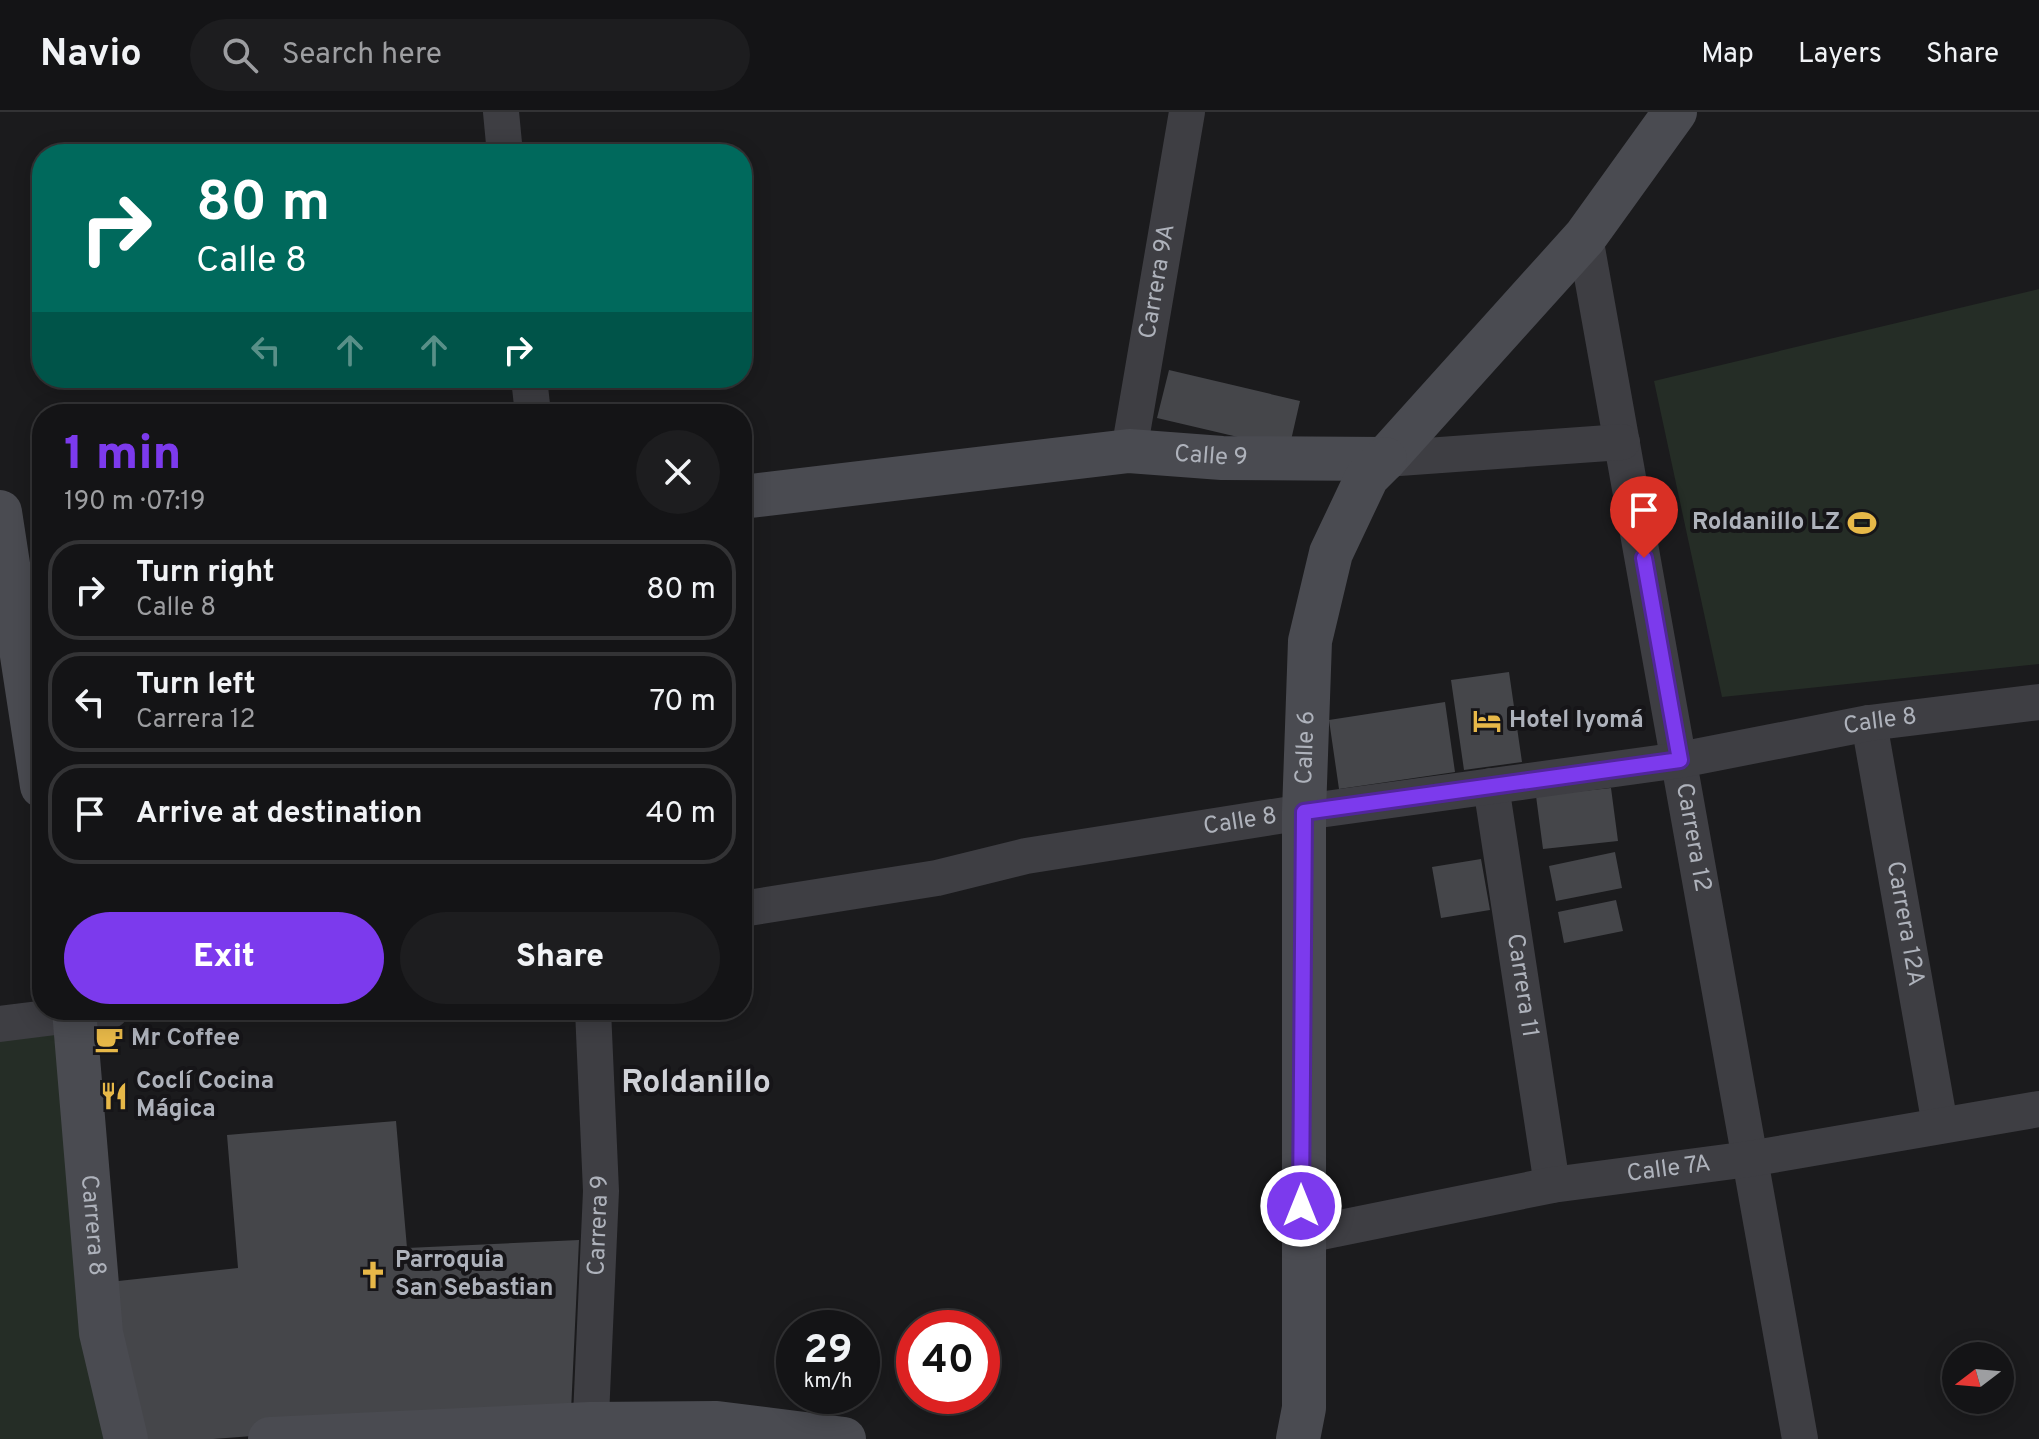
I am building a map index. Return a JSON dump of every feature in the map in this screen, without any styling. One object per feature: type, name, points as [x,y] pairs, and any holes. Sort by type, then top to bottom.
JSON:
[{"type":"street","points":[[501,112],[504,144]]},
{"type":"street","name":"Carrera 9A","points":[[1129,451],[1187,112]]},
{"type":"street","points":[[1385,459],[1585,237],[1675,112]]},
{"type":"street","name":"Carrera 12","points":[[1585,237],[1800,1439]]},
{"type":"street","points":[[1385,459],[1622,442]]},
{"type":"street","name":"Calle 9","points":[[752,496],[1129,451],[1222,458],[1385,459]]},
{"type":"street","name":"Calle 6","points":[[1298,1439],[1304,1408],[1301,1236],[1304,812],[1310,641],[1331,553],[1367,477],[1385,459]]},
{"type":"street","points":[[0,512],[18,583],[32,701]]},
{"type":"street","name":"Calle 8","points":[[752,907],[937,878],[1026,856],[1304,812],[1680,760],[1869,723],[2032,702]]},
{"type":"street","name":"Carrera 12A","points":[[1869,723],[1940,1125]]},
{"type":"street","name":"Carrera 11","points":[[1491,786],[1552,1185]]},
{"type":"street","points":[[0,1024],[32,1020]]},
{"type":"street","name":"Carrera 8","points":[[86,1020],[101,1333],[126,1439]]},
{"type":"street","name":"Carrera 9","points":[[590,1432],[601,1191],[593,1020]]},
{"type":"street","name":"Calle 7A","points":[[1301,1236],[1552,1185],[1749,1159],[2039,1109]]},
{"type":"street","points":[[270,1439],[590,1432],[645,1423],[717,1423],[844,1439]]},
{"type":"shaded area","name":"Roldanillo LZ","points":[[2039,289],[2039,664],[1722,697],[1654,381]]},
{"type":"shaded area","points":[[75,1020],[126,1439],[0,1439],[0,1024]]},
{"type":"building","points":[[1169,370],[1300,401],[1289,449],[1157,418]]},
{"type":"building","name":"Hotel Iyomá","points":[[1509,672],[1522,762],[1464,770],[1451,680]]},
{"type":"building","points":[[1445,702],[1455,772],[1339,789],[1329,720]]},
{"type":"building","points":[[1611,788],[1618,841],[1543,849],[1536,796]]},
{"type":"building","points":[[1615,852],[1622,888],[1556,901],[1549,866]]},
{"type":"building","points":[[1481,859],[1490,910],[1441,918],[1432,867]]},
{"type":"building","points":[[1616,900],[1623,931],[1564,943],[1558,912]]},
{"type":"building","name":"Parroquia San Sebastian","points":[[396,1121],[407,1248],[579,1240],[571,1411],[213,1439],[127,1439],[100,1283],[238,1268],[227,1135]]},
{"type":"place","name":"Roldanillo LZ","points":[[1862,523]]},
{"type":"place","name":"Hotel Iyomá","points":[[1487,721]]},
{"type":"place","name":"Mr Coffee","points":[[109,1039]]},
{"type":"place","name":"Coclí Cocina Mágica","points":[[114,1096]]},
{"type":"place","name":"Parroquia San Sebastian","points":[[373,1275]]},
{"type":"district","name":"Roldanillo","points":[[696,1084]]},
{"type":"route","points":[[1301,1206],[1304,812],[1680,760],[1644,558]]}]
